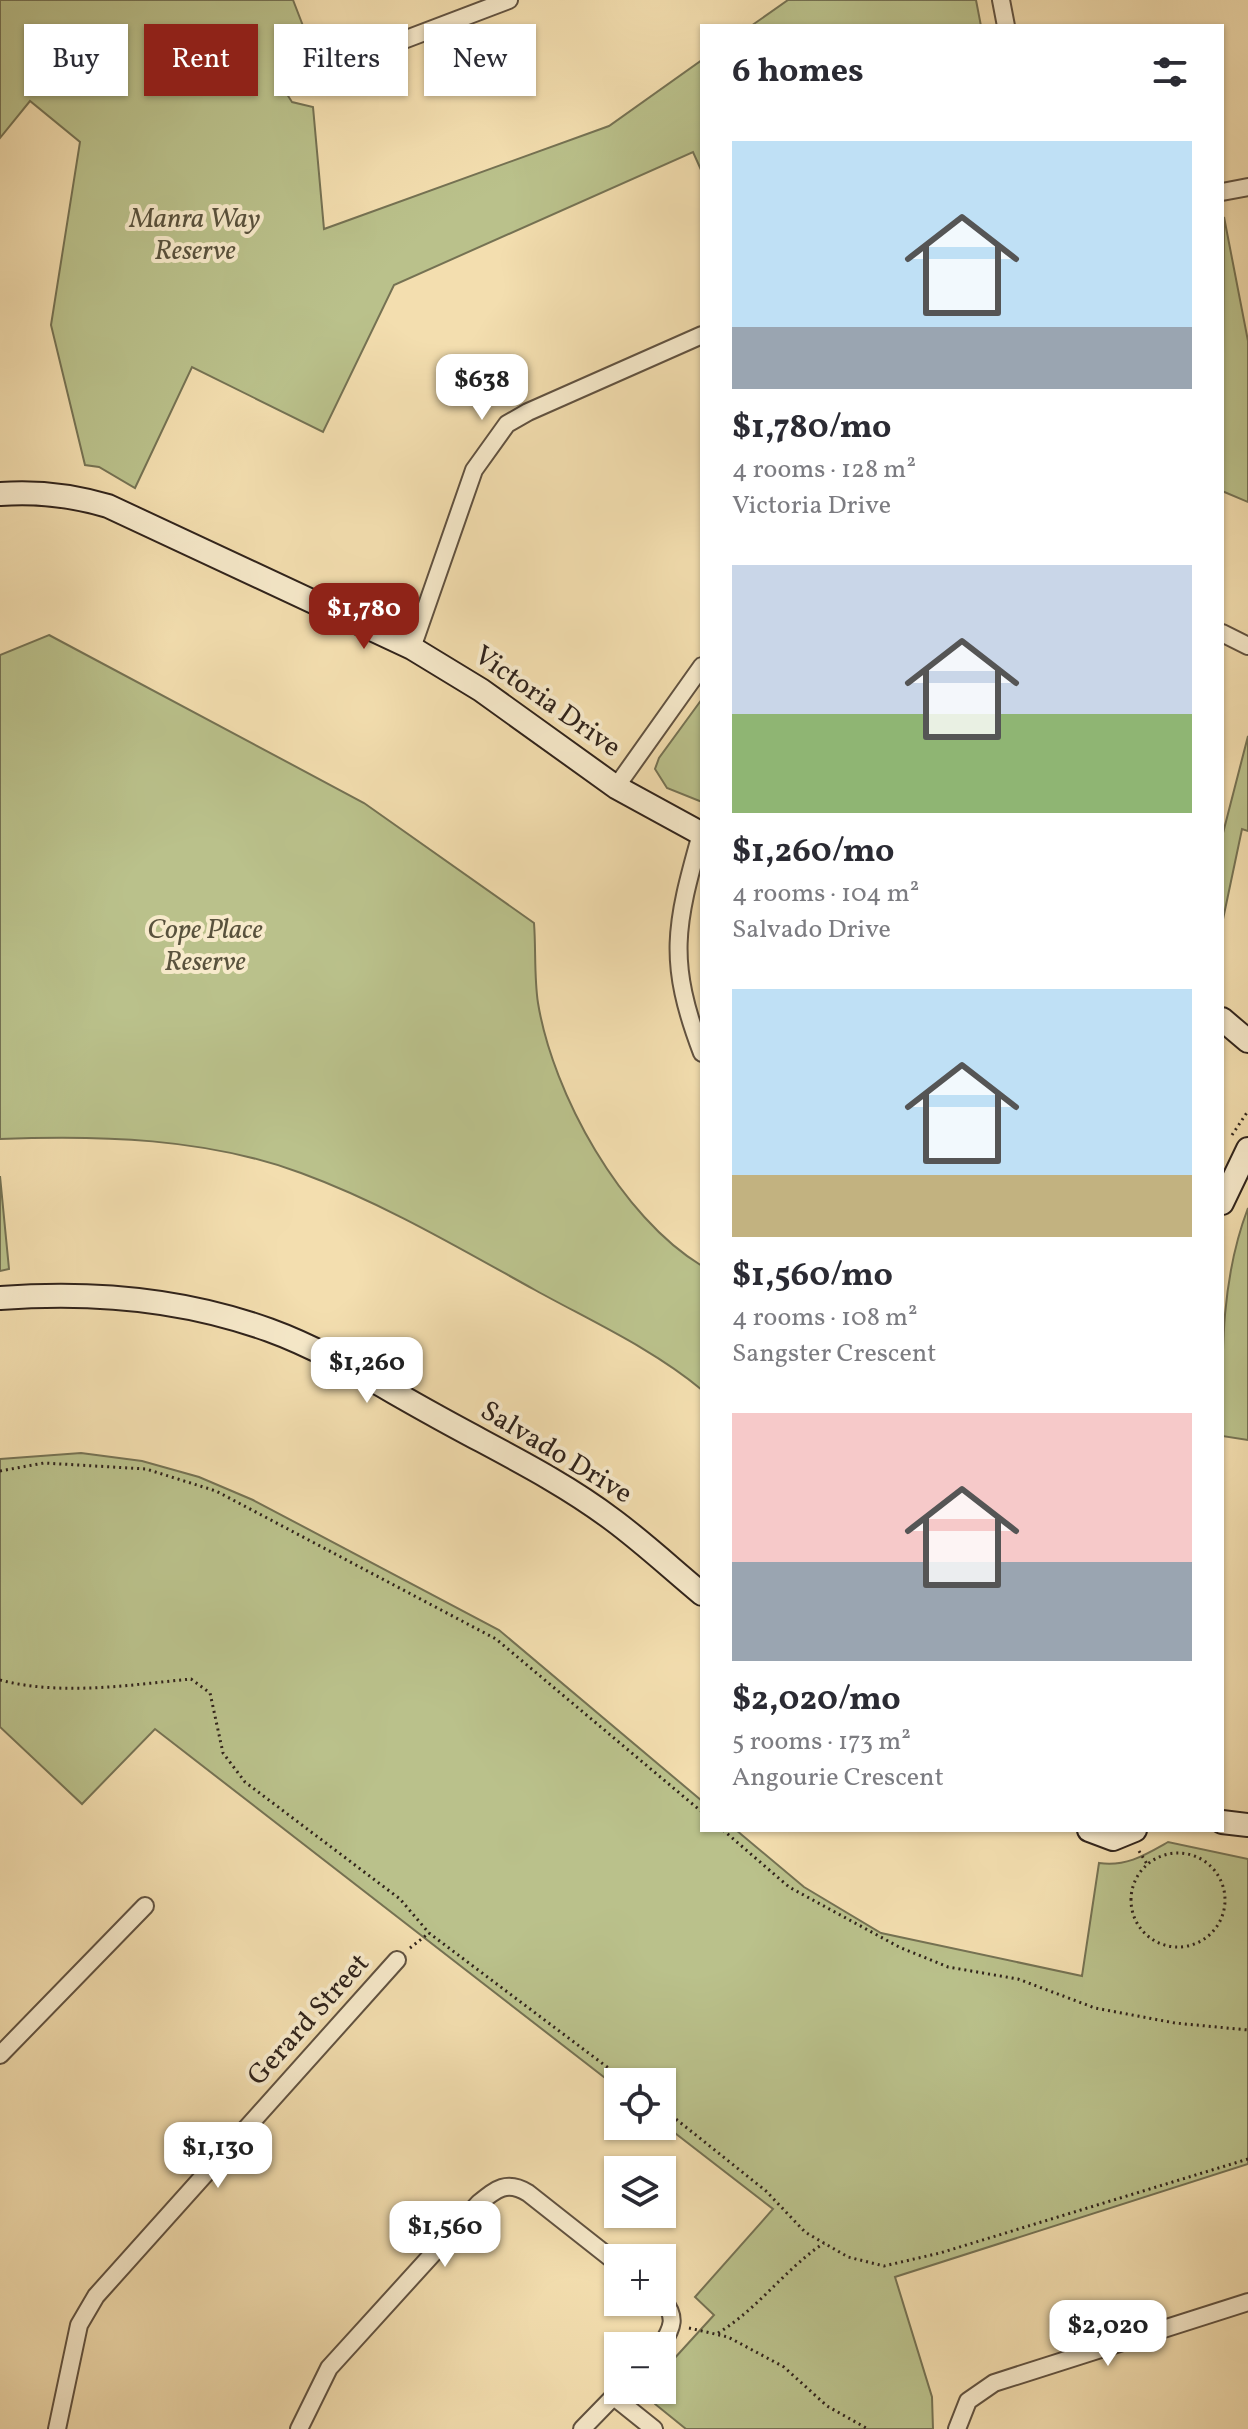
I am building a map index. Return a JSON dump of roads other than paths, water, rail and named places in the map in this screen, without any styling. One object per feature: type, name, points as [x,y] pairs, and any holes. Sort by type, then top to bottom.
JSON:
[{"type":"street","points":[[408,38],[509,0]]},
{"type":"street","points":[[1001,0],[1006,24]]},
{"type":"street","points":[[1224,192],[1248,187]]},
{"type":"street","points":[[412,648],[474,470],[507,424],[700,336]]},
{"type":"street","name":"Victoria Drive","points":[[0,494],[31,492],[74,495],[108,506],[412,648],[481,690],[616,787],[700,833]]},
{"type":"street","points":[[1224,634],[1248,646]]},
{"type":"street","points":[[616,787],[700,669]]},
{"type":"street","points":[[700,837],[679,908],[677,953],[685,1007],[700,1048]]},
{"type":"street","points":[[1224,1021],[1248,1041]]},
{"type":"street","points":[[1224,1196],[1238,1145]]},
{"type":"street","name":"Salvado Drive","points":[[0,1298],[58,1293],[137,1297],[221,1314],[270,1330],[316,1350],[561,1485],[613,1520],[700,1592]]},
{"type":"street","points":[[1224,1822],[1248,1825]]},
{"type":"street","points":[[1094,1832],[1113,1839],[1137,1836]]},
{"type":"street","points":[[0,2055],[145,1906]]},
{"type":"street","name":"Gerard Street","points":[[58,2426],[79,2325],[96,2296],[397,1960]]},
{"type":"street","points":[[299,2429],[318,2386],[336,2359],[479,2203],[499,2187],[517,2187],[528,2193],[604,2253]]},
{"type":"street","points":[[957,2429],[968,2401],[994,2383],[1248,2302]]},
{"type":"street","points":[[582,2429],[607,2404]]},
{"type":"street","points":[[628,2404],[654,2429]]},
{"type":"street","points":[[58,2426],[76,2429]]},
{"type":"park label","name":"Manra Way Reserve","points":[[195,235]]},
{"type":"park label","name":"Cope Place Reserve","points":[[205,946]]}]
